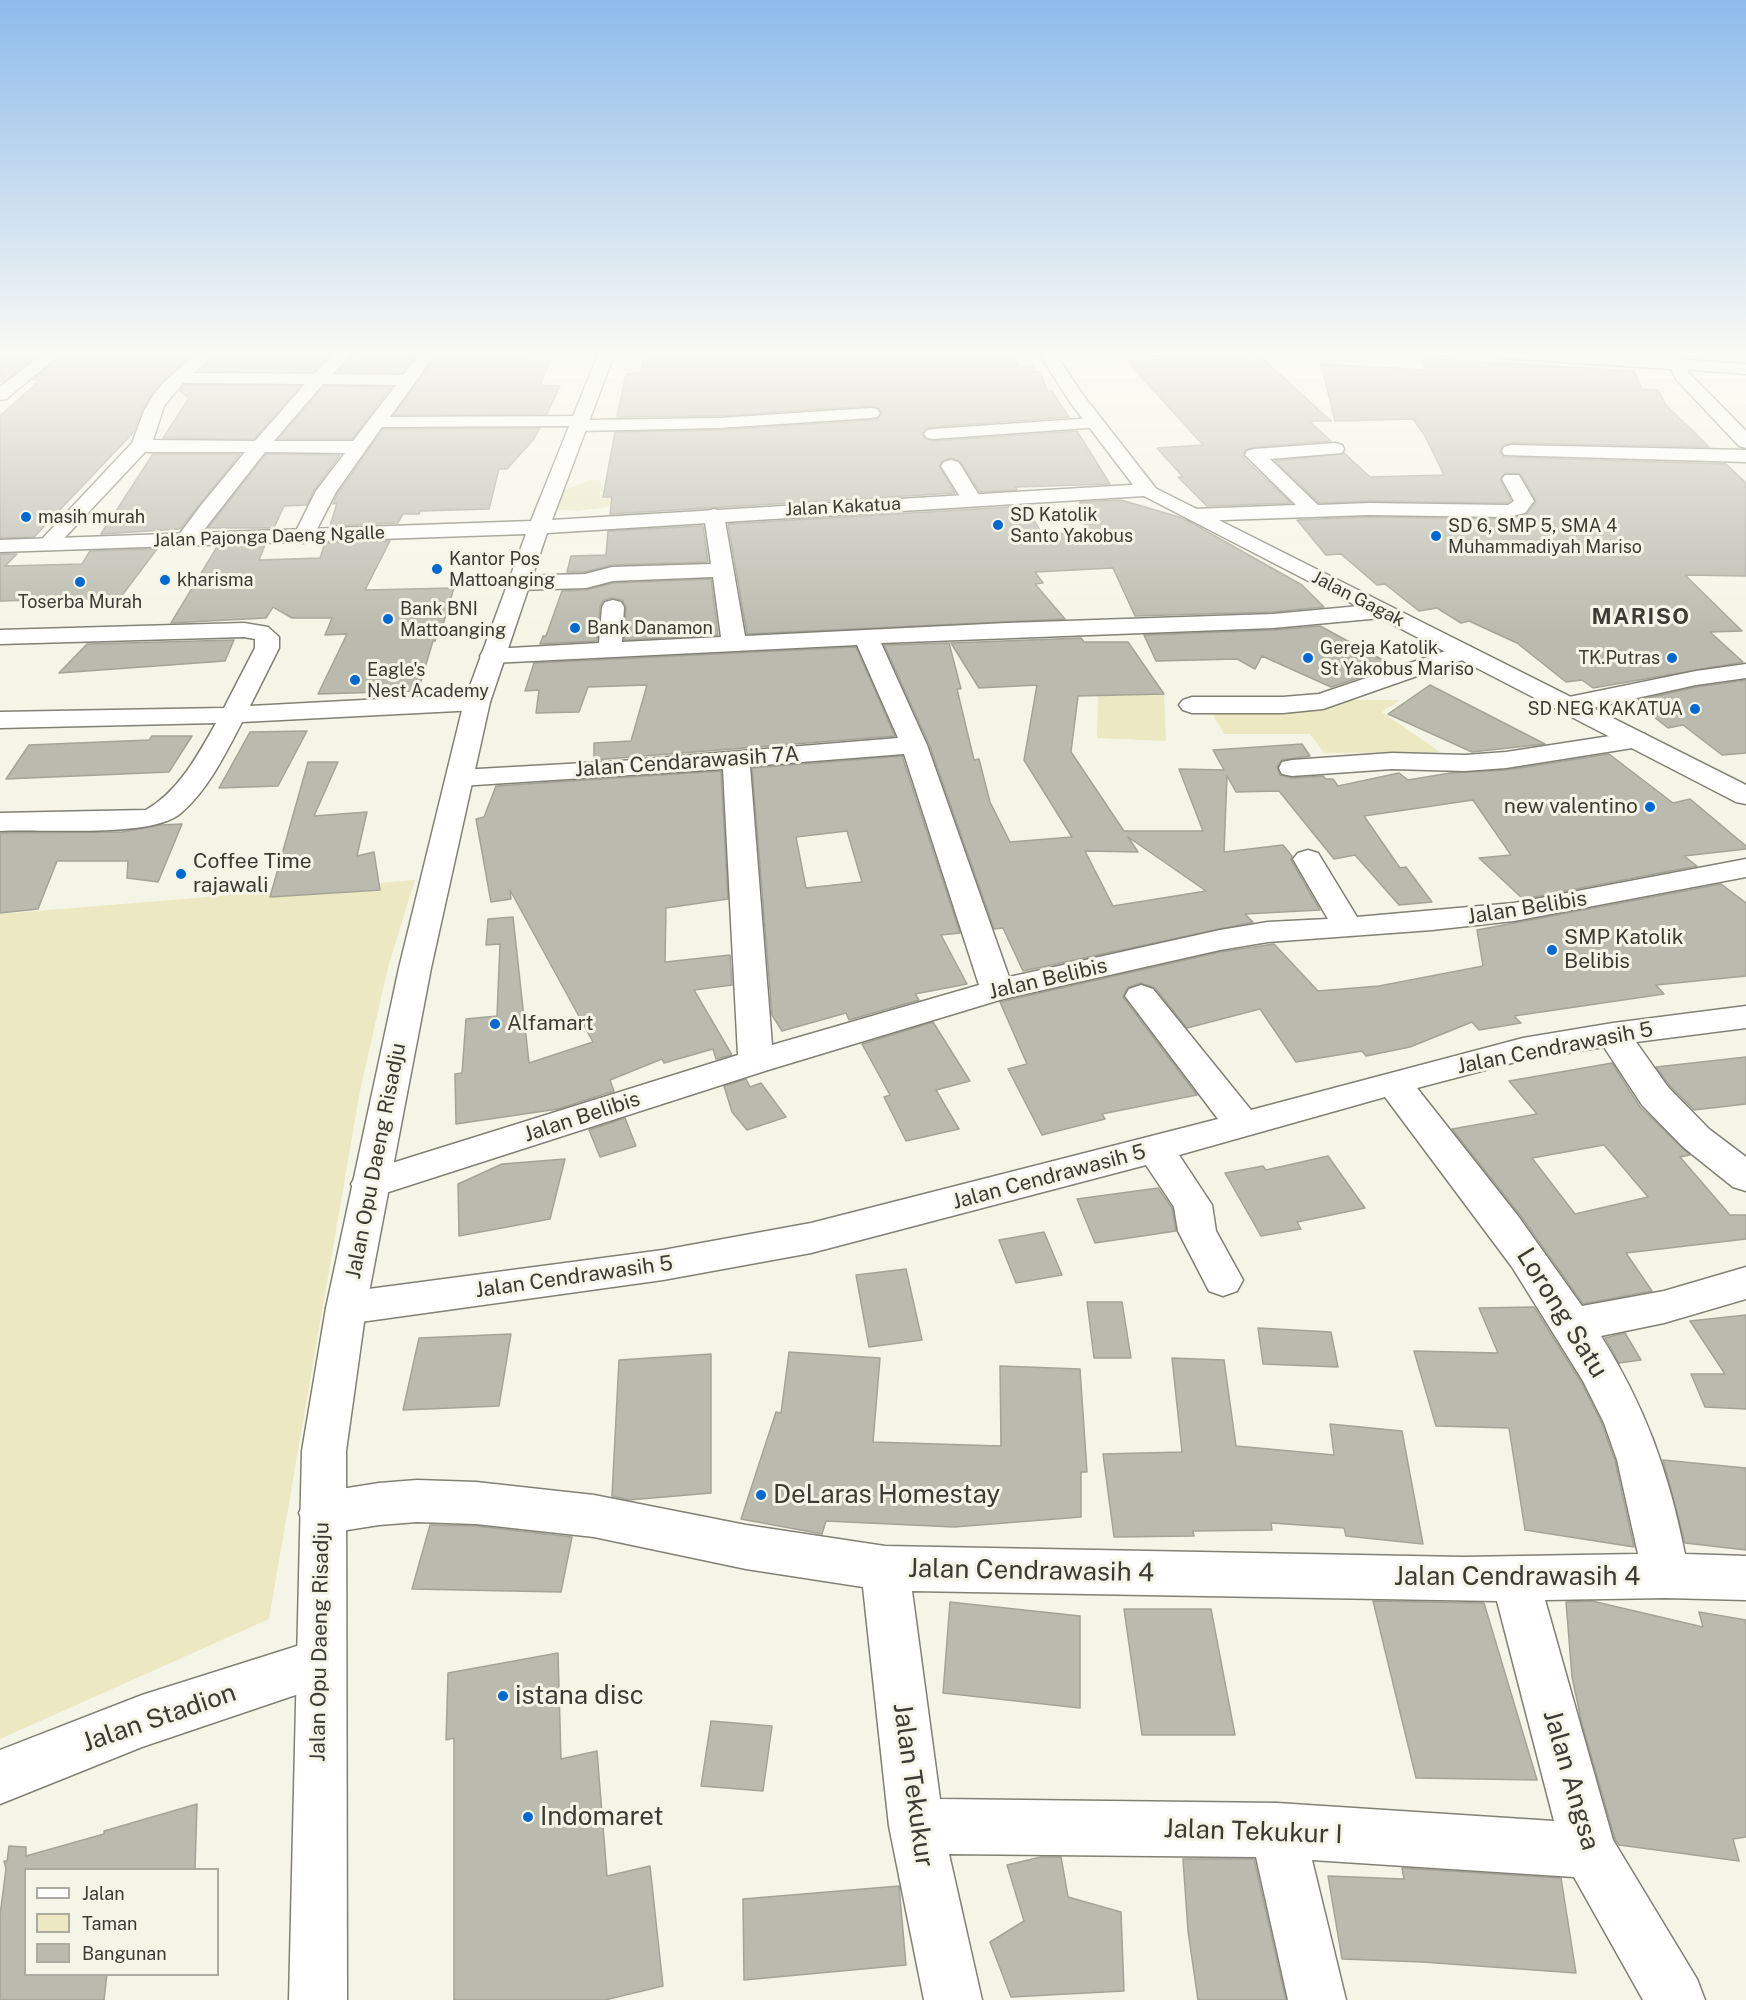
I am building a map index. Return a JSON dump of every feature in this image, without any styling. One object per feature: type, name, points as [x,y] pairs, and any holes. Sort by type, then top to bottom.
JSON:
[{"type":"street","name":"Jalan Opu Daeng Risadju","points":[[318,2000],[319,1664],[324,1452],[346,1308],[415,968],[477,702],[570,445]]},
{"type":"street","points":[[1112,445],[1147,490]]},
{"type":"street","points":[[48,544],[140,446],[359,447]]},
{"type":"street","points":[[186,540],[209,508],[262,446]]},
{"type":"street","points":[[303,537],[326,492],[359,447]]},
{"type":"street","points":[[1313,511],[1254,455],[1335,449]]},
{"type":"street","points":[[1511,451],[1746,456]]},
{"type":"street","points":[[951,466],[972,500]]},
{"type":"street","name":"Jalan Gagak","points":[[1194,515],[1313,511],[1508,511],[1518,509],[1524,501],[1512,479]]},
{"type":"street","name":"Jalan Kakatua","points":[[539,527],[1147,490]]},
{"type":"street","name":"Jalan Gagak","points":[[1147,490],[1746,796]]},
{"type":"street","points":[[714,515],[734,643]]},
{"type":"street","name":"Jalan Pajonga Daeng Ngalle","points":[[0,546],[539,527]]},
{"type":"street","points":[[519,583],[586,581],[612,574],[724,570]]},
{"type":"street","points":[[610,649],[613,607]]},
{"type":"street","points":[[492,656],[866,637],[1273,621],[1382,611]]},
{"type":"street","points":[[0,636],[243,630],[260,632],[267,637],[267,648],[233,715],[193,781],[179,801],[166,813],[138,820],[0,822]]},
{"type":"street","points":[[866,637],[914,745],[998,990]]},
{"type":"street","points":[[1192,705],[1283,705],[1323,701],[1463,652]]},
{"type":"street","points":[[1569,705],[1696,678],[1746,671]]},
{"type":"street","points":[[0,720],[233,715],[477,702]]},
{"type":"street","points":[[1292,768],[1392,761],[1466,763],[1506,760],[1636,740]]},
{"type":"street","name":"Jalan Cendarawasih 7A","points":[[460,778],[736,760],[914,745]]},
{"type":"street","points":[[736,760],[756,1062]]},
{"type":"street","points":[[1308,859],[1348,927]]},
{"type":"street","name":"Jalan Belibis","points":[[370,1184],[756,1062],[998,990],[1220,940],[1268,932],[1432,921],[1514,912],[1746,868]]},
{"type":"street","points":[[1141,996],[1242,1124]]},
{"type":"street","name":"Jalan Cendrawasih 5","points":[[346,1308],[663,1265],[811,1238],[1155,1149],[1523,1049],[1613,1034],[1746,1017]]},
{"type":"street","points":[[1613,1034],[1655,1096],[1696,1138],[1746,1177]]},
{"type":"street","name":"Lorong Satu","points":[[1393,1083],[1516,1240],[1604,1377],[1627,1424],[1653,1508],[1666,1576]]},
{"type":"street","points":[[1155,1149],[1193,1205],[1197,1231],[1223,1280]]},
{"type":"street","points":[[1572,1325],[1664,1307],[1746,1283]]},
{"type":"street","name":"Jalan Cendrawasih 4","points":[[322,1513],[388,1503],[476,1503],[594,1516],[746,1547],[885,1568],[1515,1578],[1666,1576],[1746,1578]]},
{"type":"street","name":"Jalan Tekukur","points":[[885,1568],[916,1826],[953,2000]]},
{"type":"street","name":"Jalan Angsa","points":[[1515,1578],[1589,1851],[1676,2000]]},
{"type":"street","name":"Jalan Stadion","points":[[0,1777],[142,1721],[319,1664]]},
{"type":"street","name":"Jalan Tekukur I","points":[[916,1826],[1277,1830],[1589,1851]]},
{"type":"street","points":[[1277,1830],[1317,2000]]},
{"type":"green space","points":[[589,480],[599,480],[603,488],[600,494],[603,497],[613,498],[609,507],[576,511],[557,509],[555,494]]},
{"type":"green space","points":[[1164,694],[1166,741],[1097,738],[1098,696]]},
{"type":"green space","points":[[1204,699],[1400,700],[1382,712],[1440,752],[1324,753],[1310,734],[1224,734]]},
{"type":"green space","points":[[415,880],[388,967],[360,1091],[269,1619],[0,1739],[0,914]]},
{"type":"building","points":[[0,445],[121,445],[34,537],[0,538]]},
{"type":"building","points":[[372,445],[528,445],[507,469],[499,469],[489,509],[420,511],[419,514],[403,514],[398,523],[330,526],[337,503],[333,504],[338,493]]},
{"type":"building","points":[[613,445],[1086,445],[1110,484],[1015,487],[1017,490],[980,492],[960,461],[950,458],[942,461],[939,466],[955,493],[610,514],[612,497],[603,497]]},
{"type":"building","points":[[1275,445],[1245,450],[1243,457],[1291,503],[1207,506],[1178,477],[1183,477],[1157,448]]},
{"type":"building","points":[[1430,445],[1503,445],[1500,452],[1504,457],[1726,464],[1746,483],[1746,576],[1685,575],[1742,631],[1710,632],[1743,662],[1593,688],[1582,680],[1566,682],[1517,643],[1469,621],[1461,623],[1437,608],[1419,611],[1385,584],[1377,585],[1341,554],[1326,555],[1297,520],[1369,517],[1508,519],[1526,515],[1536,502],[1521,474],[1505,473],[1500,480],[1511,500],[1507,503],[1369,501],[1319,503],[1275,461],[1344,453],[1370,477],[1444,475]]},
{"type":"building","points":[[1627,445],[1707,445],[1709,447]]},
{"type":"building","points":[[153,454],[240,454],[180,529],[101,534]]},
{"type":"building","points":[[266,454],[340,455],[314,490],[307,505],[284,506],[274,528],[208,528]]},
{"type":"building","points":[[1121,500],[1192,523],[1302,585],[1324,607],[1273,612],[1135,616],[1113,568],[1035,572],[1043,583],[1035,584],[1065,619],[747,634],[728,524],[1026,506],[1042,534],[1086,533],[1080,502]]},
{"type":"building","points":[[703,526],[708,562],[612,565],[585,572],[567,572],[571,556],[606,555],[608,531]]},
{"type":"building","points":[[390,541],[365,590],[454,588],[441,631],[438,631],[433,641],[418,691],[318,694],[347,634],[325,635],[332,618],[292,618],[273,607],[266,618],[171,623],[217,547],[265,545],[259,560],[320,558],[325,543]]},
{"type":"building","name":"Toserba Murah","points":[[157,549],[120,598],[0,601],[0,554],[17,554],[5,566],[82,564],[90,551]]},
{"type":"building","points":[[711,579],[718,635],[624,640],[626,606],[622,600],[612,598],[604,600],[600,606],[597,641],[540,644],[543,636],[546,636],[562,591],[586,590],[613,583]]},
{"type":"building","name":"Gereja Katolik St Yakobus Mariso","points":[[1320,626],[1394,666],[1331,687],[1262,656],[1255,669],[1237,659],[1156,661],[1144,635],[1273,630]]},
{"type":"building","points":[[1081,638],[1084,642],[1128,642],[1164,694],[1078,696],[1071,752],[1124,831],[1203,831],[1179,769],[1224,770],[1213,750],[1302,744],[1310,756],[1282,760],[1277,767],[1280,775],[1292,778],[1323,776],[1326,779],[1333,779],[1338,786],[1399,773],[1408,780],[1450,773],[1506,770],[1609,754],[1673,803],[1690,799],[1746,846],[1746,849],[1684,856],[1697,866],[1523,899],[1479,858],[1511,855],[1473,800],[1364,816],[1400,868],[1406,867],[1432,902],[1399,905],[1355,855],[1334,859],[1279,791],[1236,792],[1227,776],[1224,852],[1283,845],[1292,856],[1291,860],[1320,910],[1245,914],[1253,922],[1023,971],[1003,928],[994,929],[929,744],[884,645],[949,643],[961,689],[957,689],[974,760],[979,759],[990,802],[1010,842],[1072,837],[1024,760],[1037,685],[979,688],[951,643]],"holes":[[[1128,837],[1206,891],[1113,906],[1085,851],[1138,852]]]},
{"type":"building","points":[[234,640],[225,661],[59,673],[87,644]]},
{"type":"building","points":[[856,647],[895,736],[594,760],[594,743],[631,741],[647,685],[588,687],[579,712],[536,713],[539,690],[525,691],[534,663]]},
{"type":"building","points":[[1746,680],[1746,753],[1722,755],[1683,725],[1668,728],[1634,701],[1696,687]]},
{"type":"building","points":[[1430,685],[1545,744],[1472,752],[1388,714]]},
{"type":"building","points":[[307,731],[278,786],[219,788],[250,732]]},
{"type":"building","points":[[152,736],[192,736],[169,772],[6,779],[29,745],[149,740]]},
{"type":"building","points":[[902,756],[960,933],[941,935],[967,984],[915,994],[919,1000],[849,1020],[846,1013],[782,1031],[772,1015],[752,768]],"holes":[[[847,831],[862,882],[806,888],[796,837]]]},
{"type":"building","points":[[308,762],[338,762],[314,816],[367,812],[357,856],[374,852],[380,890],[270,897]]},
{"type":"building","points":[[721,771],[728,899],[666,908],[665,962],[730,955],[732,985],[694,990],[732,1055],[716,1059],[713,1049],[664,1063],[662,1059],[610,1080],[614,1091],[558,1109],[456,1124],[455,1074],[462,1073],[466,1019],[497,1016],[500,944],[486,945],[488,919],[513,917],[529,1063],[593,1042],[510,890],[511,899],[491,902],[476,819],[484,817],[496,786]]},
{"type":"building","points":[[182,824],[158,882],[127,878],[128,861],[57,861],[38,909],[0,913],[0,833],[122,832],[160,825]]},
{"type":"building","points":[[1721,884],[1746,903],[1746,976],[1656,985],[1664,994],[1514,1016],[1521,1023],[1479,1030],[1472,1022],[1410,1047],[1366,1056],[1362,1051],[1296,1062],[1260,1009],[1187,1028],[1155,988],[1140,983],[1127,988],[1123,997],[1197,1095],[1102,1114],[1105,1119],[1042,1135],[1008,1069],[1027,1064],[1000,1002],[1220,952],[1274,944],[1318,991],[1379,986],[1483,966],[1477,930]]},
{"type":"building","points":[[933,1022],[970,1081],[936,1090],[959,1129],[906,1141],[884,1097],[890,1095],[862,1044]]},
{"type":"building","points":[[1746,1057],[1746,1104],[1694,1110],[1670,1086],[1656,1067]]},
{"type":"building","points":[[1612,1063],[1640,1107],[1690,1155],[1680,1157],[1730,1215],[1746,1215],[1746,1239],[1626,1253],[1652,1291],[1583,1304],[1520,1215],[1452,1129],[1537,1114],[1509,1081]],"holes":[[[1604,1145],[1648,1197],[1575,1214],[1532,1158]]]},
{"type":"building","points":[[746,1079],[750,1087],[761,1083],[786,1117],[747,1130],[732,1112],[724,1086]]},
{"type":"building","points":[[625,1118],[636,1146],[600,1157],[589,1130]]},
{"type":"building","points":[[1328,1156],[1365,1208],[1297,1222],[1301,1229],[1261,1236],[1225,1173],[1263,1166],[1266,1170]]},
{"type":"building","points":[[565,1159],[550,1219],[459,1236],[458,1184],[502,1164]]},
{"type":"building","points":[[1158,1188],[1172,1208],[1176,1231],[1095,1243],[1077,1199]]},
{"type":"building","points":[[1044,1232],[1062,1275],[1016,1283],[999,1240]]},
{"type":"building","points":[[906,1269],[922,1340],[869,1347],[856,1275]]},
{"type":"building","points":[[1087,1302],[1122,1302],[1131,1358],[1094,1358]]},
{"type":"building","points":[[1534,1307],[1581,1382],[1602,1424],[1615,1461],[1634,1547],[1525,1530],[1509,1428],[1436,1426],[1414,1351],[1498,1353],[1479,1308]]},
{"type":"building","points":[[1746,1315],[1746,1409],[1705,1407],[1691,1374],[1725,1374],[1690,1321]]},
{"type":"building","points":[[1258,1328],[1331,1332],[1338,1367],[1263,1364]]},
{"type":"building","points":[[1625,1333],[1641,1360],[1619,1363],[1605,1338]]},
{"type":"building","points":[[511,1334],[499,1406],[403,1410],[419,1338]]},
{"type":"building","points":[[789,1352],[880,1358],[873,1442],[1001,1446],[1000,1366],[1080,1369],[1087,1472],[1081,1472],[1081,1517],[954,1527],[826,1521],[822,1534],[741,1519],[776,1412],[781,1413]]},
{"type":"building","points":[[711,1354],[711,1493],[629,1500],[612,1496],[619,1360]]},
{"type":"building","points":[[1172,1358],[1224,1360],[1236,1446],[1334,1455],[1330,1424],[1402,1431],[1423,1544],[1346,1536],[1344,1528],[1271,1523],[1272,1530],[1193,1531],[1194,1536],[1114,1537],[1103,1454],[1182,1452]]},
{"type":"building","points":[[1663,1460],[1746,1468],[1746,1550],[1685,1543]]},
{"type":"building","points":[[430,1525],[476,1526],[572,1537],[561,1592],[412,1589]]},
{"type":"building","points":[[1373,1601],[1484,1603],[1537,1780],[1416,1778]]},
{"type":"building","points":[[1592,1601],[1703,1627],[1699,1612],[1746,1620],[1746,1837],[1733,1839],[1739,1861],[1619,1845],[1615,1839],[1582,1724],[1572,1677],[1566,1602]]},
{"type":"building","points":[[950,1602],[1080,1616],[1080,1708],[943,1693]]},
{"type":"building","points":[[1124,1609],[1211,1609],[1235,1735],[1142,1735]]},
{"type":"building","points":[[558,1653],[561,1759],[597,1751],[607,1876],[650,1866],[663,1986],[605,2000],[454,2000],[454,1738],[446,1740],[448,1673]]},
{"type":"building","points":[[711,1721],[772,1726],[763,1791],[701,1786]]},
{"type":"building","points":[[197,1804],[195,1868],[24,1868],[24,1976],[107,1976],[104,2000],[0,2000],[0,1915],[6,1869],[4,1861],[7,1861],[9,1846],[26,1847],[26,1856],[104,1834],[104,1831]]},
{"type":"building","points":[[1041,1857],[1061,1857],[1068,1897],[1121,1912],[1124,1991],[1011,1997],[990,1942],[1024,1921],[1007,1865]]},
{"type":"building","points":[[1183,1859],[1254,1859],[1286,2000],[1198,2000],[1188,1931]]},
{"type":"building","points":[[1402,1868],[1561,1878],[1576,1973],[1342,1959],[1328,1876],[1404,1879]]},
{"type":"building","points":[[899,1886],[906,1965],[744,1980],[743,1899]]},
{"type":"place","name":"masih murah","points":[[26,517]]},
{"type":"place","name":"SD Katolik Santo Yakobus","points":[[998,525]]},
{"type":"place","name":"SD 6, SMP 5, SMA 4 Muhammadiyah Mariso","points":[[1436,536]]},
{"type":"place","name":"Kantor Pos Mattoanging","points":[[437,569]]},
{"type":"place","name":"kharisma","points":[[165,580]]},
{"type":"place","name":"Toserba Murah","points":[[80,582]]},
{"type":"place","name":"Bank BNI Mattoanging","points":[[388,619]]},
{"type":"place","name":"Bank Danamon","points":[[575,628]]},
{"type":"place","name":"Gereja Katolik St Yakobus Mariso","points":[[1308,658]]},
{"type":"place","name":"TK.Putras","points":[[1672,658]]},
{"type":"place","name":"Eagle's Nest Academy","points":[[355,680]]},
{"type":"place","name":"SD NEG KAKATUA","points":[[1695,709]]},
{"type":"place","name":"new valentino","points":[[1650,807]]},
{"type":"place","name":"Coffee Time rajawali","points":[[181,874]]},
{"type":"place","name":"SMP Katolik Belibis","points":[[1552,950]]},
{"type":"place","name":"Alfamart","points":[[495,1024]]},
{"type":"place","name":"DeLaras Homestay","points":[[761,1495]]},
{"type":"place","name":"istana disc","points":[[503,1696]]},
{"type":"place","name":"Indomaret","points":[[528,1817]]},
{"type":"district","name":"MARISO","points":[[1641,617]]}]
